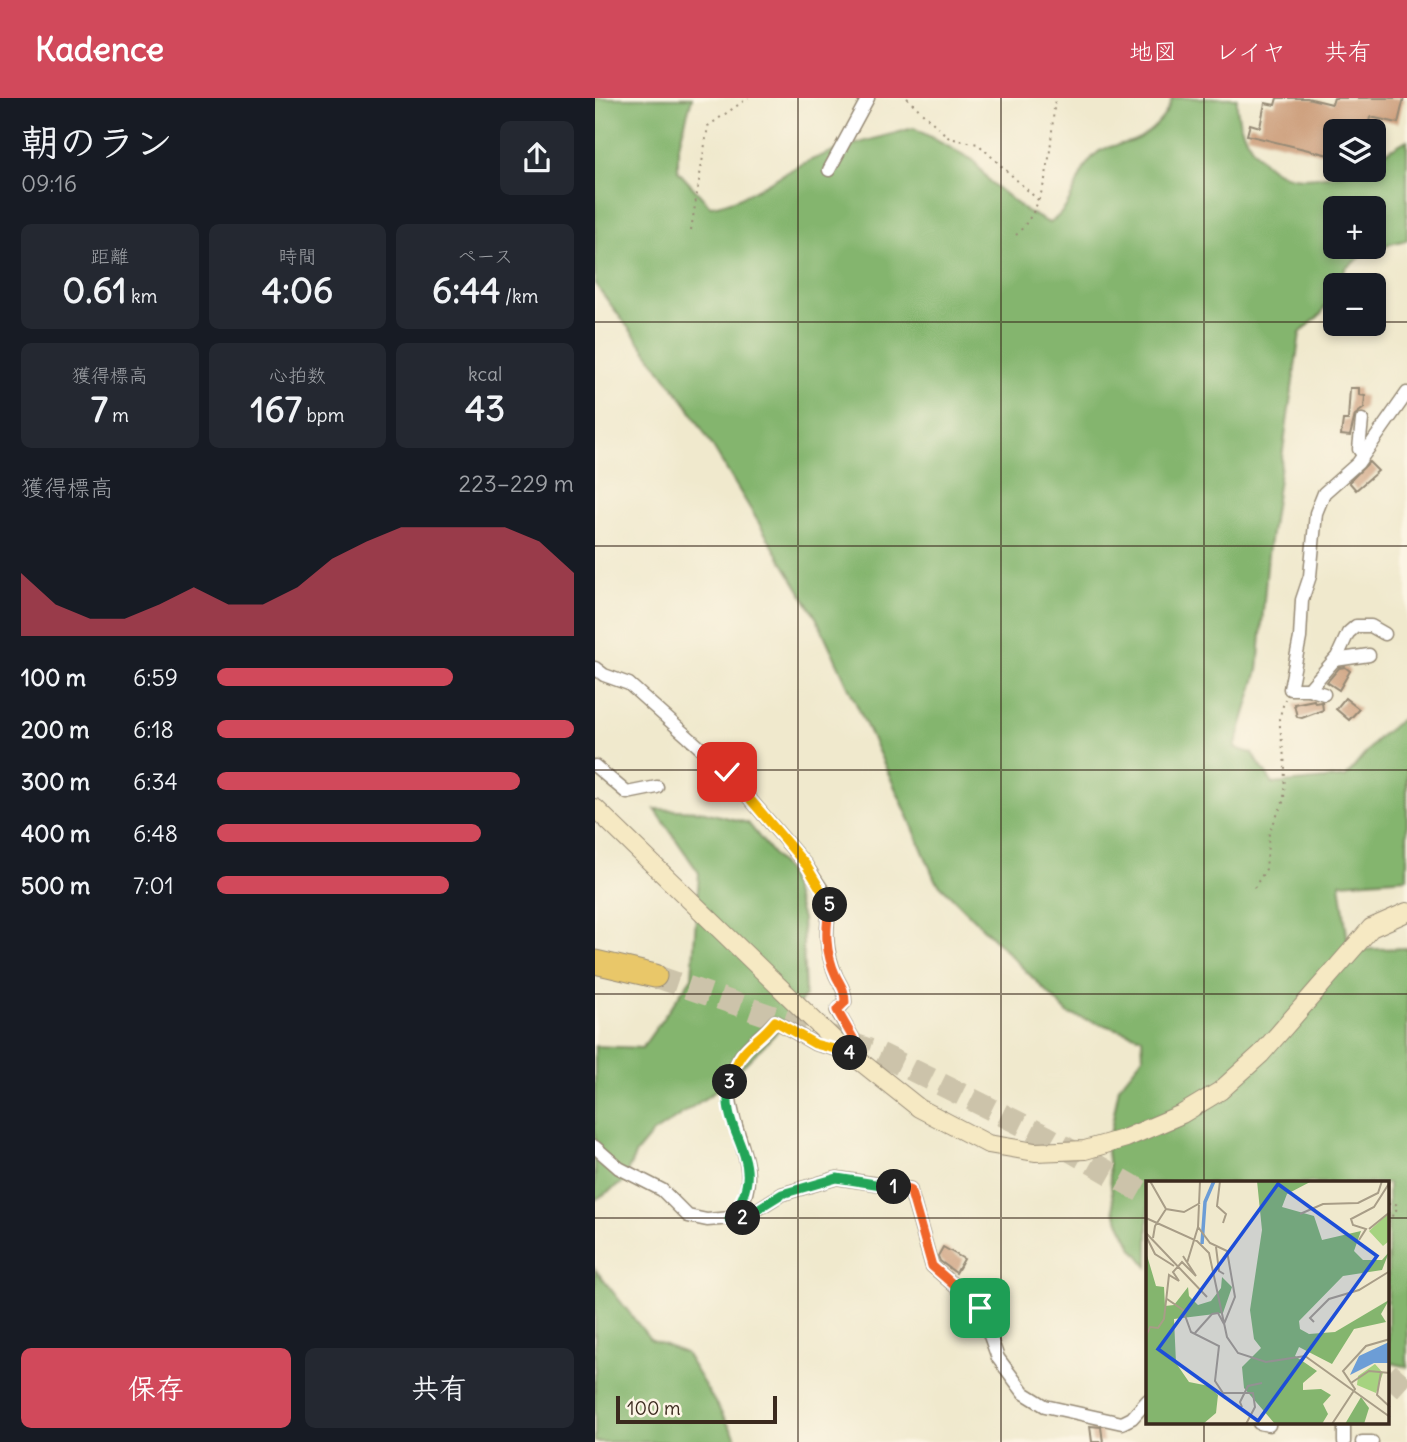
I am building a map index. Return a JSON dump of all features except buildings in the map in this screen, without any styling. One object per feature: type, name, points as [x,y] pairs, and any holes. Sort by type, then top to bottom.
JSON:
[{"type":"highway","points":[[595,962],[655,976]]},
{"type":"street","points":[[829,170],[868,98]]},
{"type":"street","points":[[1324,694],[1309,689],[1290,689],[1300,638],[1302,600],[1310,576],[1316,513],[1324,493],[1363,455],[1407,393]]},
{"type":"street","points":[[1362,420],[1359,449],[1363,455]]},
{"type":"street","points":[[1309,689],[1335,660],[1347,633],[1356,626],[1371,626],[1385,634]]},
{"type":"street","points":[[1335,660],[1369,655]]},
{"type":"street","points":[[595,668],[604,676],[629,684],[727,772],[806,865],[831,903],[825,932],[837,976],[845,990],[845,1002],[837,1010],[853,1038],[850,1053]]},
{"type":"street","points":[[595,766],[627,793],[657,787]]},
{"type":"street","points":[[595,808],[850,1053],[919,1108],[988,1144],[1035,1152],[1085,1150],[1137,1133],[1182,1114],[1220,1091],[1261,1054],[1340,960],[1371,928],[1407,912]]},
{"type":"street","points":[[729,1219],[745,1199],[748,1177],[728,1089],[734,1067],[750,1042],[767,1031],[775,1021],[815,1044],[850,1053]]},
{"type":"street","points":[[595,1147],[619,1168],[662,1190],[688,1216],[707,1220],[745,1217],[782,1194],[837,1178],[910,1189],[932,1266],[980,1308],[998,1358],[1024,1394],[1045,1406],[1122,1423],[1132,1418],[1146,1402]]},
{"type":"street","points":[[1344,1424],[1344,1442]]},
{"type":"street","points":[[1362,1442],[1372,1442]]},
{"type":"path","points":[[691,230],[708,126],[748,98]]},
{"type":"path","points":[[907,98],[949,138],[978,144],[1038,200]]},
{"type":"path","points":[[1016,235],[1025,226],[1038,200],[1047,169],[1055,98]]},
{"type":"path","points":[[1254,888],[1266,869],[1269,834],[1284,800],[1285,765],[1279,719],[1281,705],[1290,689]]},
{"type":"path","points":[[1389,1204],[1396,1203],[1398,1207],[1389,1221]]},
{"type":"green space","points":[[595,98],[692,98],[678,148],[678,171],[710,206],[748,194],[822,156],[914,128],[973,160],[990,182],[1026,211],[1049,223],[1065,208],[1089,161],[1101,150],[1133,141],[1146,134],[1162,118],[1172,98],[1237,98],[1241,125],[1253,149],[1266,164],[1280,173],[1294,177],[1323,176],[1323,182],[1386,182],[1386,152],[1407,140],[1407,240],[1386,245],[1386,196],[1323,196],[1323,259],[1358,259],[1343,273],[1323,273],[1323,310],[1300,333],[1268,554],[1258,670],[1235,748],[1252,753],[1273,784],[1346,777],[1379,737],[1407,715],[1407,878],[1340,883],[1349,950],[1407,948],[1407,1367],[1389,1362],[1389,1181],[1146,1181],[1146,1264],[1132,1247],[1114,1211],[1107,1151],[1119,1087],[1143,1057],[1142,1037],[1069,1014],[935,880],[817,619],[688,406],[595,284]]},
{"type":"green space","points":[[655,809],[701,811],[748,823],[788,873],[802,919],[805,996],[774,1035],[745,1064],[710,1095],[652,1134],[636,1153],[622,1183],[595,1200],[595,1046],[642,1048],[692,977],[699,873]]},
{"type":"green space","points":[[595,1269],[650,1339],[685,1353],[739,1442],[595,1442]]},
{"type":"tunnel","points":[[655,976],[878,1053],[1045,1136],[1146,1194]]},
{"type":"tunnel","points":[[1389,1374],[1407,1390]]},
{"type":"route","points":[[727,772],[806,865],[831,903],[825,932],[828,951],[845,990],[845,1002],[837,1010],[853,1038],[850,1053],[815,1044],[775,1021],[767,1031],[750,1042],[734,1067],[728,1089],[748,1177],[745,1199],[729,1219],[745,1217],[782,1194],[837,1178],[910,1189],[921,1219],[932,1266],[980,1308]]}]
